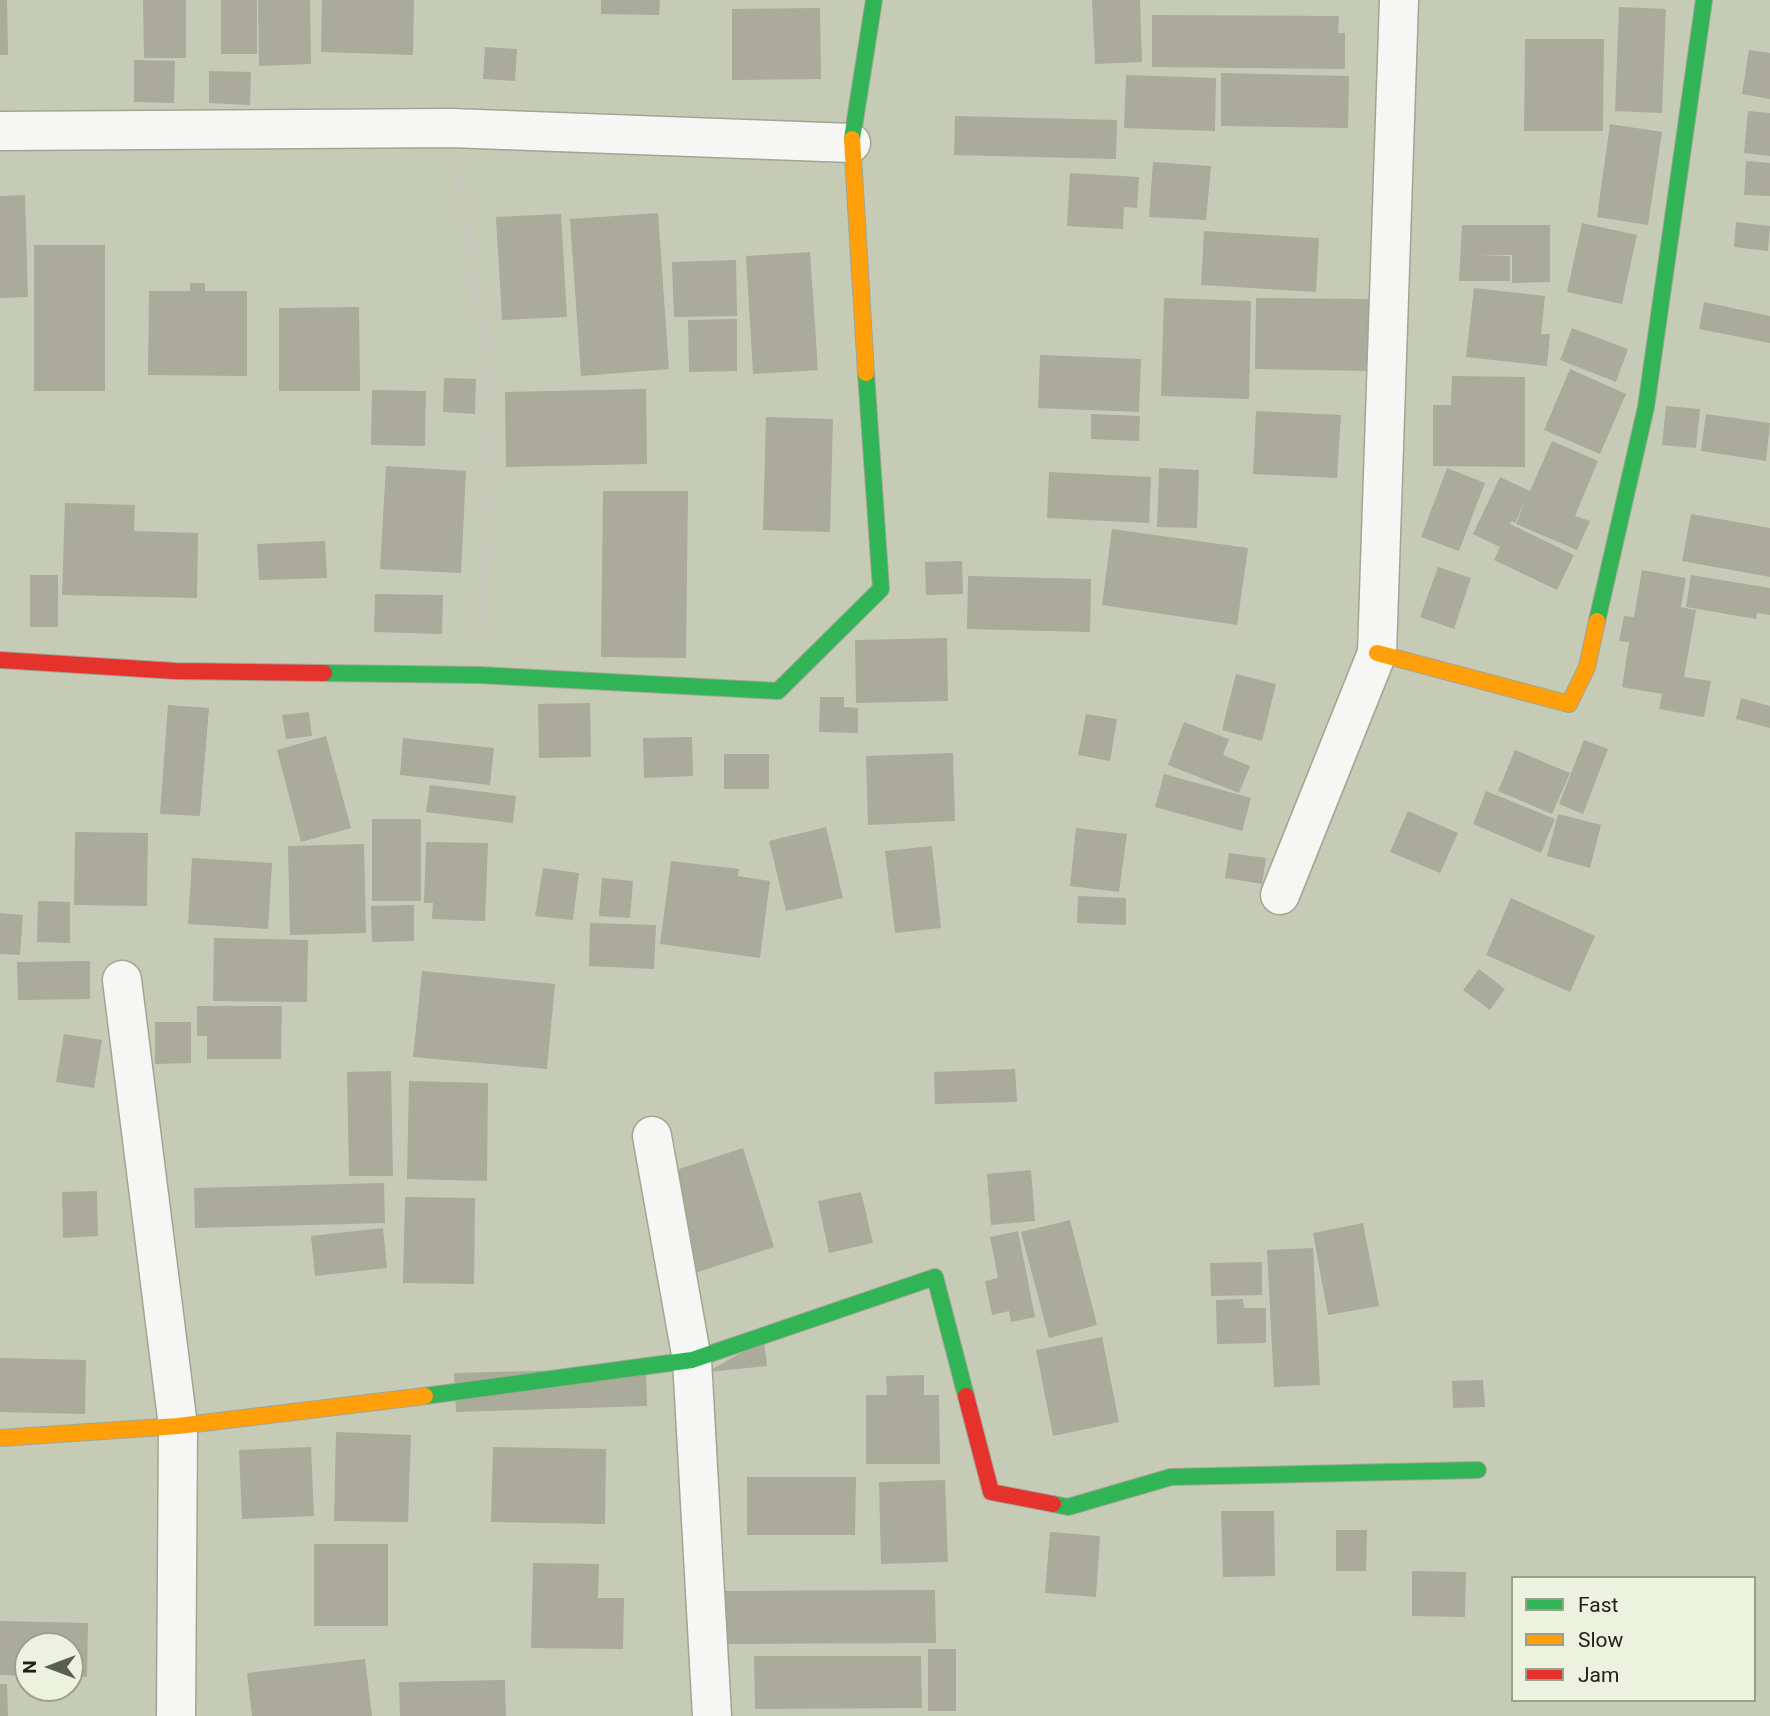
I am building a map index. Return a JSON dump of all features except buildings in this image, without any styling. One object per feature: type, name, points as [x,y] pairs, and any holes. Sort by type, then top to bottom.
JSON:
[{"type":"street","points":[[0,660],[175,671],[479,675],[778,691],[881,589],[851,143],[874,0]]},
{"type":"street","points":[[1280,895],[1377,653],[1399,0]]},
{"type":"street","points":[[1377,653],[1569,704],[1587,667],[1646,407],[1704,0]]},
{"type":"street","points":[[0,131],[451,128],[851,143]]},
{"type":"street","points":[[122,980],[178,1426],[176,1716]]},
{"type":"street","points":[[652,1136],[692,1360],[712,1716]]},
{"type":"street","points":[[0,1438],[178,1426],[289,1414],[692,1360],[936,1277],[991,1492],[1068,1507],[1171,1477],[1478,1470]]},
{"type":"path","points":[[451,128],[490,375],[479,675]]},
{"type":"traffic: fast","points":[[852,139],[874,0]]},
{"type":"traffic: fast","points":[[1597,621],[1646,407],[1704,0]]},
{"type":"traffic: fast","points":[[324,673],[479,675],[778,691],[881,589],[866,373]]},
{"type":"traffic: fast","points":[[425,1396],[692,1360],[935,1277],[966,1396]]},
{"type":"traffic: fast","points":[[1053,1504],[1068,1507],[1171,1477],[1478,1470]]},
{"type":"traffic: slow","points":[[852,139],[866,373]]},
{"type":"traffic: slow","points":[[1377,653],[1569,704],[1587,667],[1597,621]]},
{"type":"traffic: slow","points":[[0,1438],[178,1426],[425,1396]]},
{"type":"traffic: jam","points":[[0,660],[175,671],[324,673]]},
{"type":"traffic: jam","points":[[966,1396],[991,1492],[1053,1504]]}]
